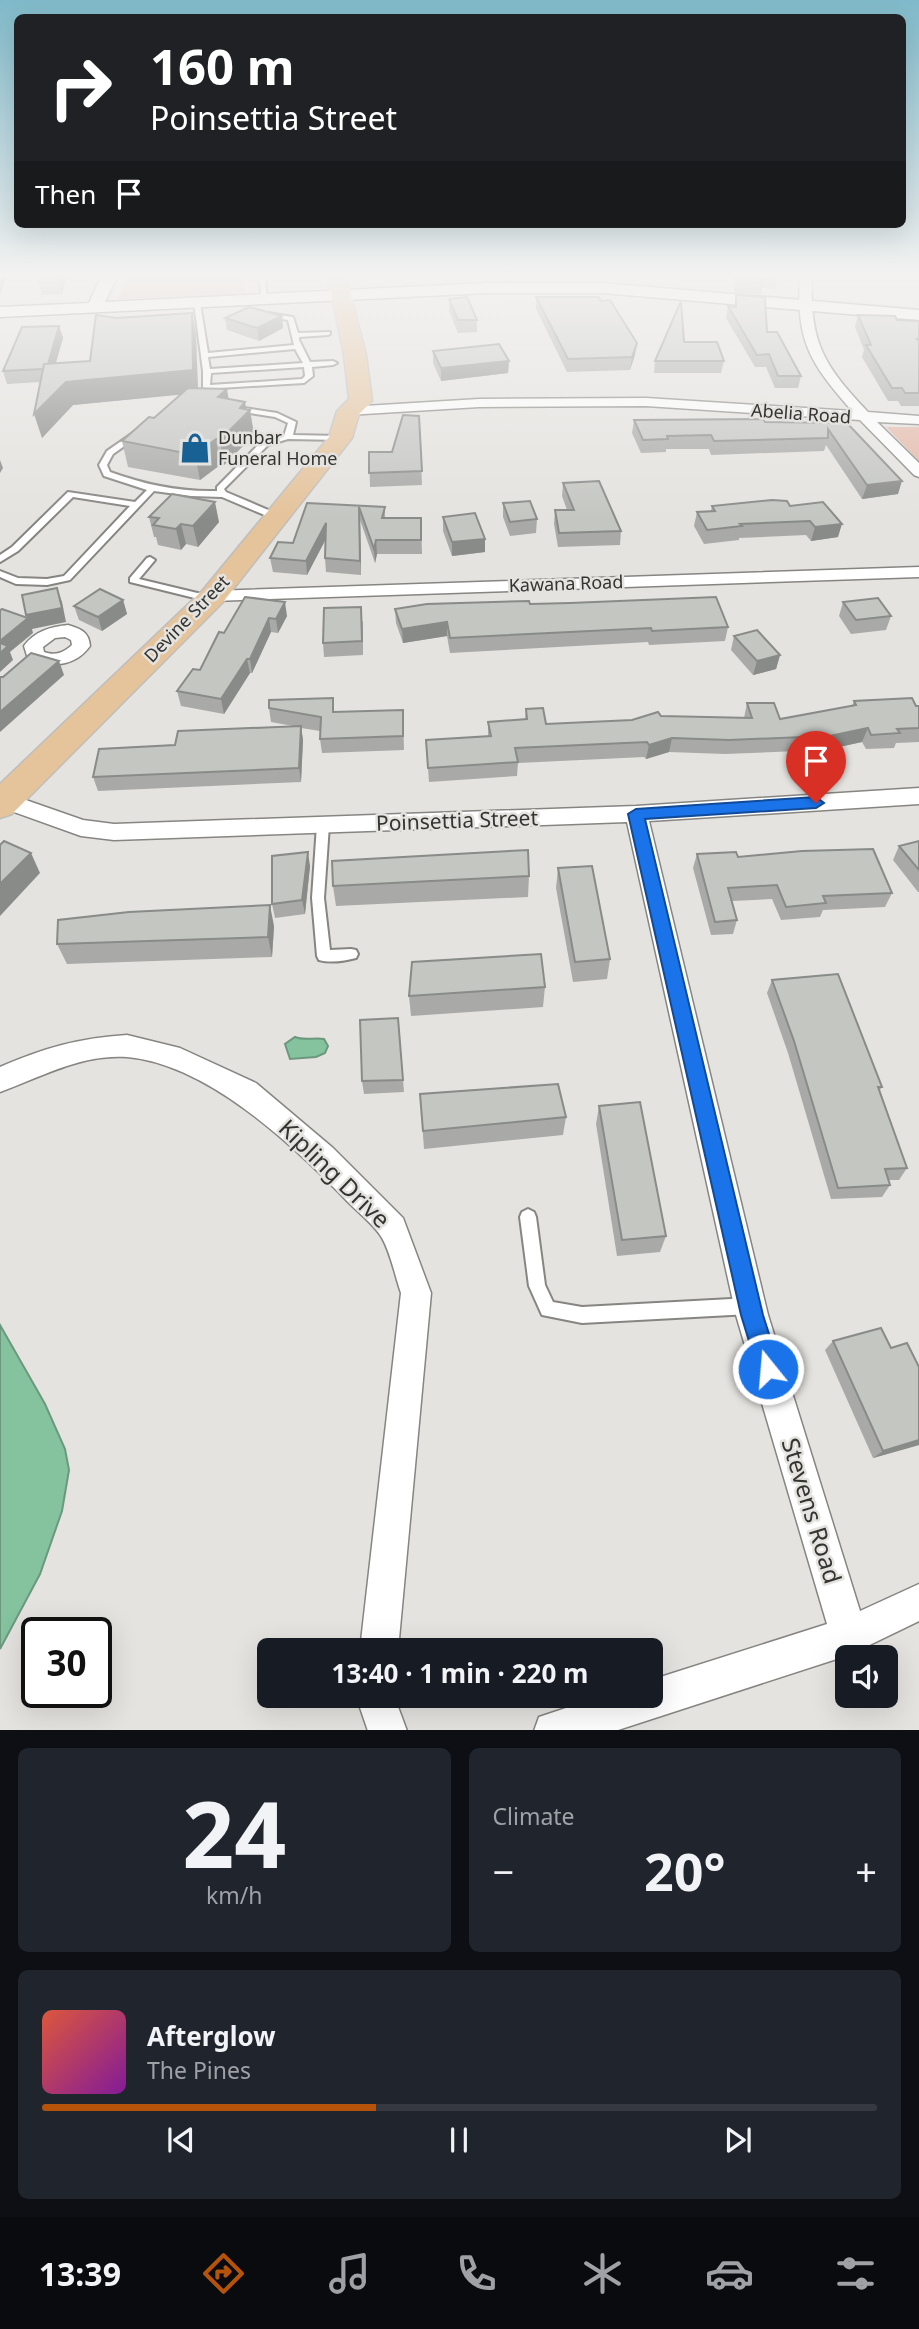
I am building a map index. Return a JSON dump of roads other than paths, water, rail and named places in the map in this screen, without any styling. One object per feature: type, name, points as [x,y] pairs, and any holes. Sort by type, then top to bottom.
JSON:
[{"type":"main road","name":"Devine Street","points":[[2,801],[212,598],[340,438],[340,397],[332,358]]},
{"type":"main road","name":"Devine Street","points":[[340,397],[361,401],[354,358]]},
{"type":"main road","points":[[333,363],[356,362]]},
{"type":"street","points":[[821,358],[837,384],[919,472]]},
{"type":"street","name":"Abelia Road","points":[[340,397],[479,403],[646,402],[919,421]]},
{"type":"street","name":"Kawana Road","points":[[212,598],[919,572]]},
{"type":"street","points":[[18,670],[35,656]]},
{"type":"street","name":"Poinsettia Street","points":[[2,801],[81,828],[114,832],[636,814],[919,796]]},
{"type":"street","name":"Stevens Road","points":[[636,814],[750,1306],[849,1636]]},
{"type":"street","name":"Kipling Drive","points":[[0,1080],[51,1058],[94,1048],[127,1046],[171,1056],[246,1092],[323,1157],[393,1228],[416,1293],[380,1638]]},
{"type":"street","points":[[556,1730],[849,1636],[919,1602]]},
{"type":"street","points":[[379,1708],[388,1730]]},
{"type":"lane","points":[[205,358],[206,387],[304,380],[309,376],[309,364],[305,358]]},
{"type":"lane","points":[[207,370],[333,363]]},
{"type":"lane","points":[[220,407],[277,415],[292,422],[288,438]]},
{"type":"lane","points":[[144,429],[110,453],[103,466],[107,474],[178,495],[223,494],[277,517]]},
{"type":"lane","points":[[223,494],[220,489],[265,443],[288,438],[340,438]]},
{"type":"lane","points":[[0,574],[16,581],[47,582],[67,578],[152,489]]},
{"type":"lane","points":[[0,559],[15,549],[71,494],[137,505]]},
{"type":"lane","points":[[150,560],[133,580],[212,598]]},
{"type":"lane","points":[[323,825],[318,898],[324,956],[351,954]]},
{"type":"lane","points":[[528,1217],[537,1286],[548,1309],[582,1315],[750,1306]]},
{"type":"place","name":"Dunbar Funeral Home","points":[[195,448]]}]
